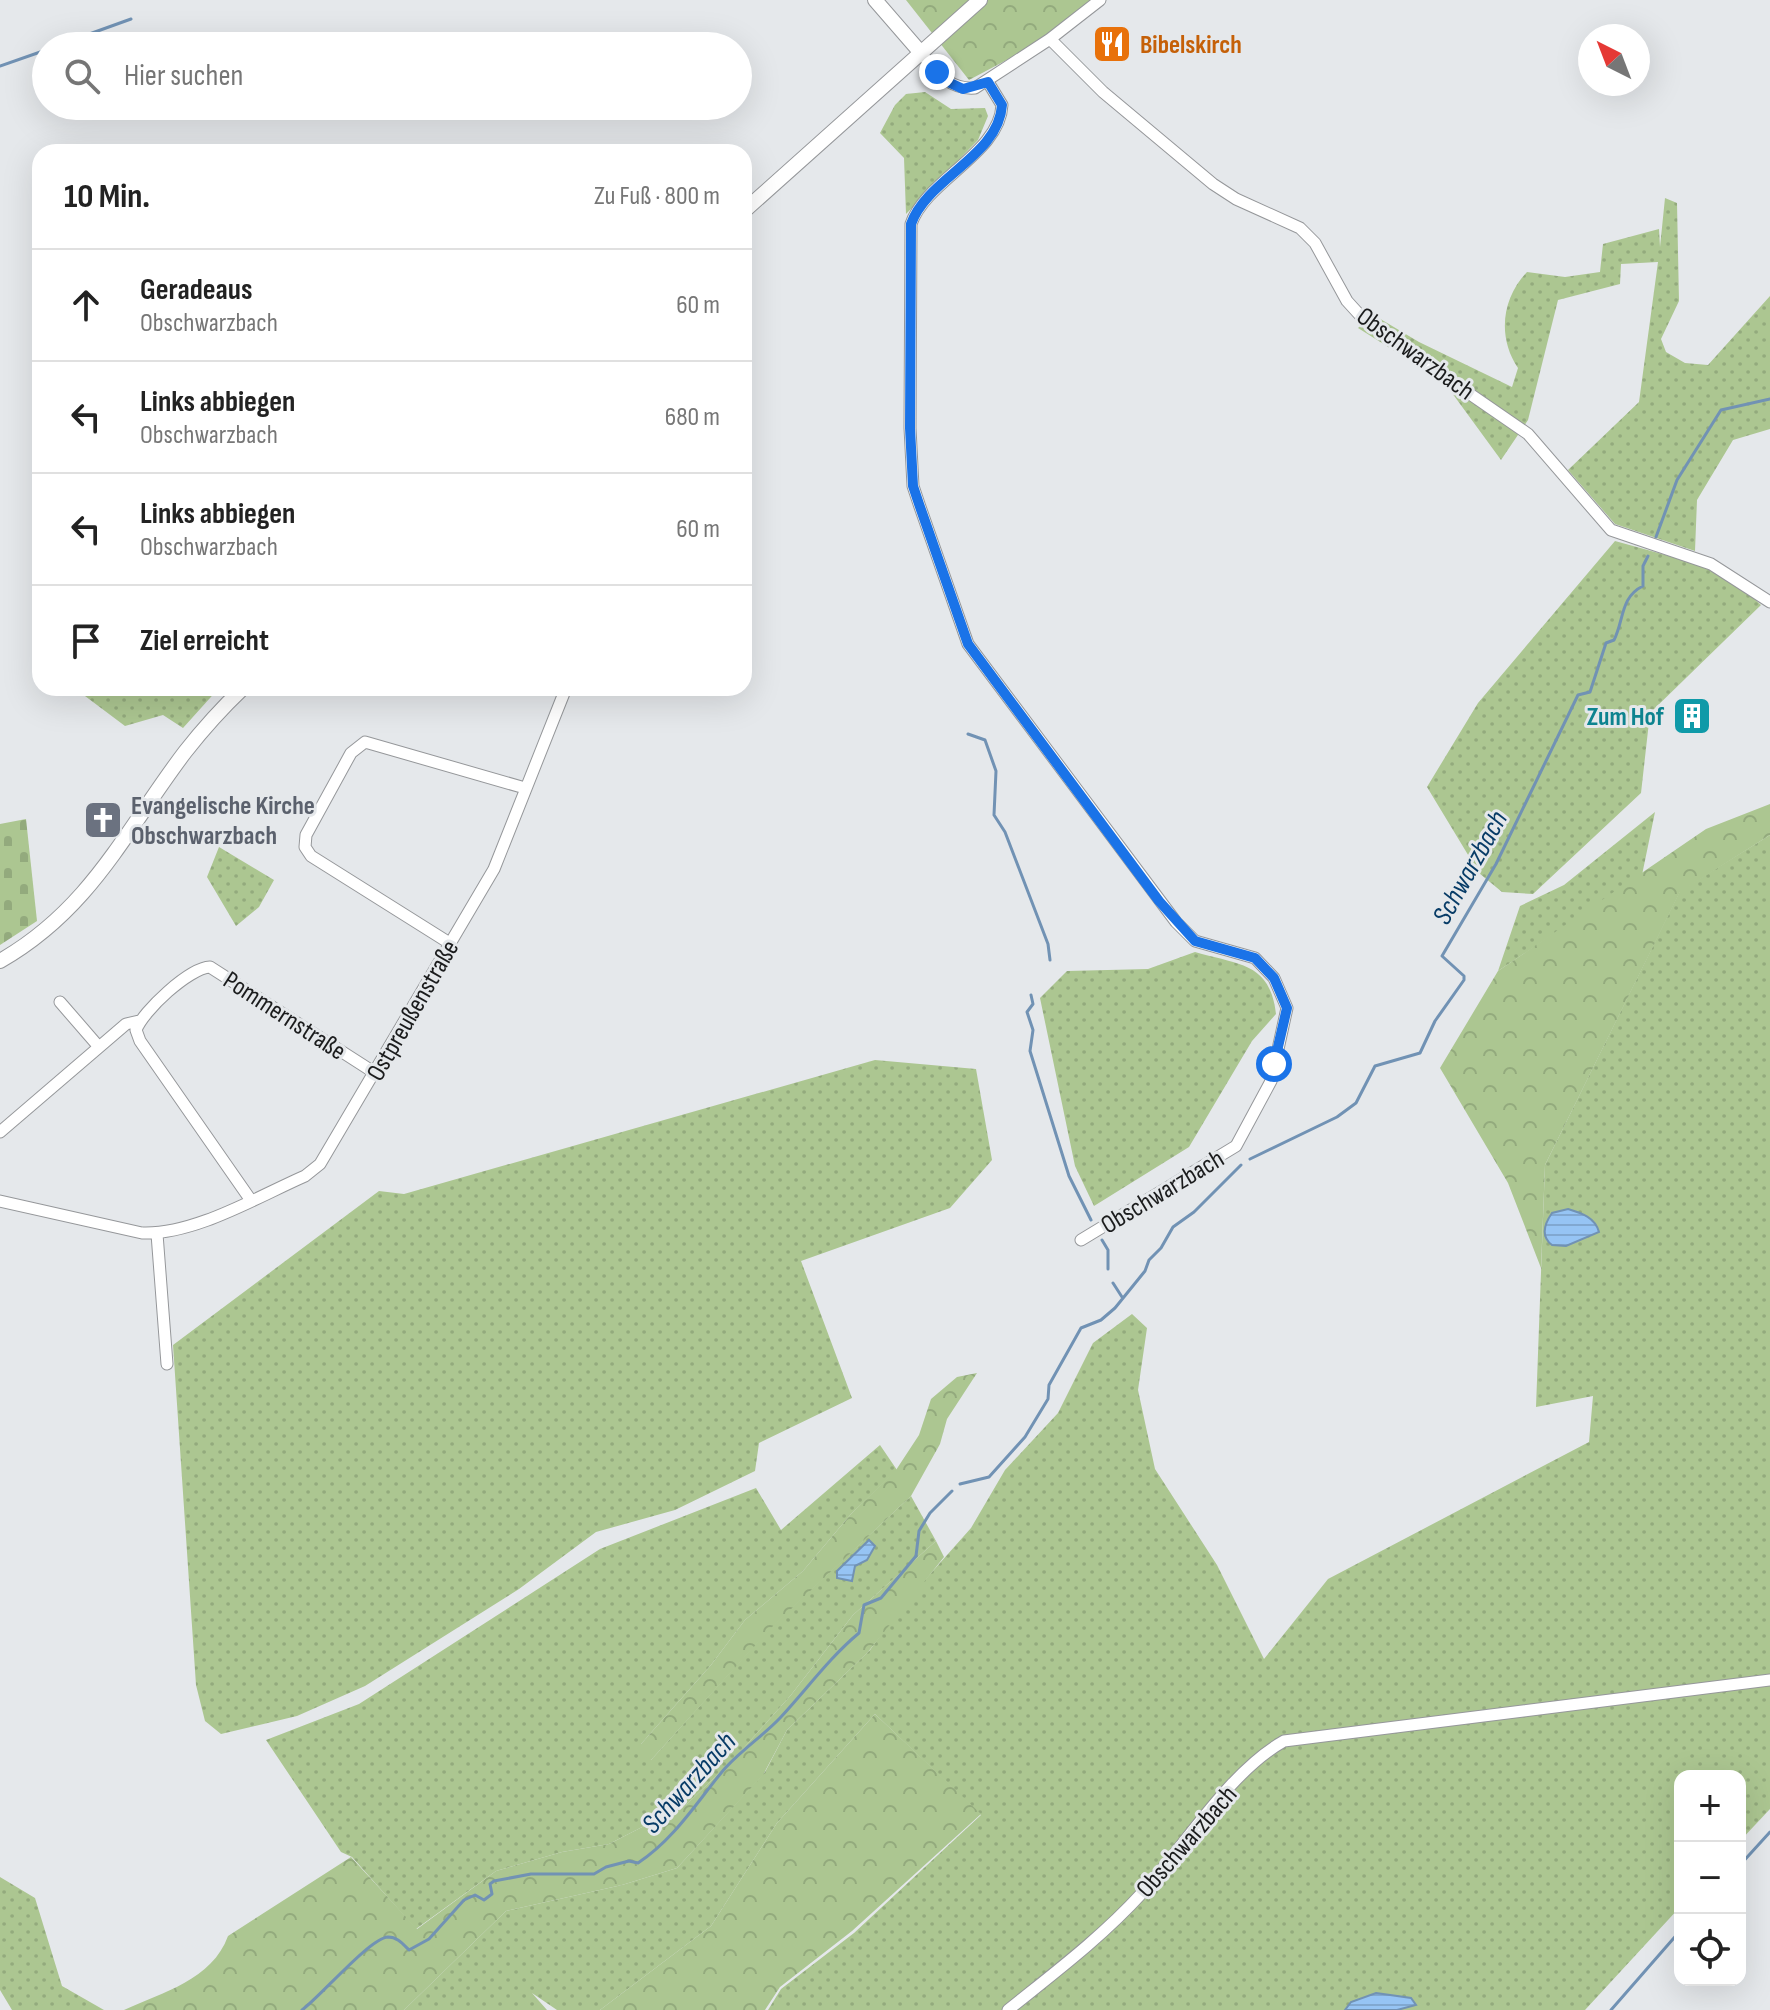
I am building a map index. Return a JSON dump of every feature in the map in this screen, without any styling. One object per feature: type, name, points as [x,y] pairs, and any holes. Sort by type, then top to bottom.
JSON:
[{"type":"main road","points":[[875,0],[921,53]]},
{"type":"main road","points":[[752,204],[980,0]]},
{"type":"main road","points":[[0,961],[48,928],[89,889],[131,834],[184,753],[236,696]]},
{"type":"street","points":[[921,53],[955,87],[975,88],[1050,39],[1100,0]]},
{"type":"street","name":"Obschwarzbach","points":[[1050,39],[1103,92],[1213,184],[1236,199],[1300,228],[1315,243],[1347,301],[1367,323],[1528,434],[1611,530],[1711,564],[1770,602]]},
{"type":"street","name":"Obschwarzbach","points":[[988,82],[1002,105],[995,130],[922,206],[911,224],[910,428],[913,486],[968,644],[1176,922],[1195,941],[1255,958],[1274,978],[1287,1008],[1271,1081],[1236,1146],[1081,1240]]},
{"type":"street","name":"Ostpreußenstraße","points":[[0,1201],[157,1234],[185,1228],[305,1176],[320,1164],[494,869],[563,696]]},
{"type":"street","points":[[451,944],[311,856],[305,847],[306,835],[351,753],[365,742],[525,788]]},
{"type":"street","name":"Pommernstraße","points":[[139,1021],[196,970],[210,967],[375,1073]]},
{"type":"street","points":[[60,1002],[99,1047]]},
{"type":"street","points":[[0,1132],[126,1024],[139,1021]]},
{"type":"street","points":[[139,1021],[136,1030],[140,1041],[250,1199]]},
{"type":"street","points":[[157,1234],[167,1364]]},
{"type":"street","name":"Obschwarzbach","points":[[1008,2010],[1115,1921],[1233,1786],[1266,1751],[1284,1741],[1770,1680]]},
{"type":"green space","points":[[906,0],[1096,0],[1031,47],[969,80]]},
{"type":"green space","points":[[925,92],[951,109],[985,108],[988,116],[978,140],[906,214],[904,158],[880,133],[895,105],[906,94]]},
{"type":"green space","points":[[1665,198],[1677,203],[1679,301],[1661,339],[1666,352],[1685,363],[1708,365],[1770,296],[1770,429],[1733,440],[1697,500],[1695,551],[1615,524],[1568,470],[1639,402],[1658,262],[1621,264],[1620,284],[1558,300],[1528,420],[1501,460],[1444,382],[1358,328],[1372,314],[1419,342],[1512,387],[1518,368],[1507,344],[1505,318],[1512,294],[1527,272],[1565,277],[1600,272],[1603,244],[1659,229],[1660,247]]},
{"type":"green space","points":[[1615,541],[1709,567],[1740,586],[1761,605],[1650,713],[1641,793],[1533,894],[1502,892],[1479,873],[1427,787],[1478,703]]},
{"type":"green space","points":[[85,696],[212,696],[183,728],[163,715],[125,726]]},
{"type":"green space","points":[[1770,804],[1770,835],[1680,892],[1545,1165],[1541,1268],[1508,1183],[1440,1068],[1498,971],[1706,829]]},
{"type":"green space","points":[[1655,812],[1642,875],[1498,971],[1520,906],[1564,885]]},
{"type":"green space","points":[[26,819],[37,921],[0,945],[0,824]]},
{"type":"green space","points":[[1770,835],[1770,1809],[1746,1835],[1746,1770],[1674,1770],[1674,1914],[1585,2010],[768,2010],[781,1989],[854,1933],[981,1815],[875,1714],[777,1823],[711,1926],[600,2010],[557,2010],[532,1993],[547,2010],[404,2010],[506,1911],[622,1885],[677,1868],[765,1772],[787,1730],[870,1650],[900,1608],[971,1528],[1005,1470],[1058,1413],[1093,1343],[1132,1314],[1147,1328],[1138,1390],[1155,1469],[1217,1565],[1264,1659],[1328,1579],[1589,1442],[1593,1396],[1536,1407],[1545,1165],[1680,891]]},
{"type":"green space","points":[[219,847],[274,880],[259,907],[236,926],[207,877]]},
{"type":"green space","points":[[1195,952],[1250,968],[1267,984],[1276,1014],[1252,1041],[1189,1147],[1094,1206],[1075,1166],[1040,998],[1067,971],[1148,969]]},
{"type":"green space","points":[[875,1060],[976,1069],[992,1160],[950,1208],[801,1261],[852,1398],[759,1443],[755,1471],[675,1510],[596,1532],[519,1589],[365,1686],[297,1716],[221,1734],[205,1721],[196,1685],[173,1345],[379,1191],[404,1194]]},
{"type":"green space","points":[[977,1373],[947,1419],[940,1444],[911,1496],[771,1628],[651,1760],[640,1758],[641,1744],[711,1665],[745,1620],[803,1571],[851,1514],[896,1470],[919,1435],[931,1399],[957,1377]]},
{"type":"green space","points":[[880,1445],[897,1470],[851,1514],[803,1571],[745,1620],[711,1665],[641,1744],[651,1760],[771,1627],[911,1496],[936,1541],[853,1615],[791,1695],[733,1760],[687,1804],[609,1844],[562,1852],[496,1871],[416,1929],[352,1857],[341,1852],[266,1740],[359,1704],[600,1549],[756,1488],[781,1530]]},
{"type":"green space","points":[[936,1541],[944,1557],[868,1652],[787,1730],[763,1775],[677,1868],[622,1885],[506,1911],[404,2010],[124,2010],[185,1983],[210,1964],[228,1936],[351,1857],[417,1929],[496,1871],[562,1852],[609,1844],[687,1804],[733,1760],[791,1695],[853,1615]]},
{"type":"green space","points":[[875,1714],[981,1814],[852,1931],[780,1987],[765,2010],[600,2010],[711,1926],[777,1823]]},
{"type":"green space","points":[[0,1877],[35,1898],[62,1986],[104,2010],[12,2010],[0,1990]]},
{"type":"water","points":[[1568,1209],[1591,1219],[1599,1232],[1566,1246],[1552,1245],[1545,1234],[1547,1221],[1552,1213]]},
{"type":"water","points":[[869,1540],[875,1546],[867,1560],[855,1566],[852,1581],[837,1578],[837,1571]]},
{"type":"water","points":[[1376,1993],[1411,1998],[1416,2005],[1397,2010],[1345,2010],[1351,2002]]},
{"type":"waterway","points":[[95,32],[131,19]]},
{"type":"waterway","points":[[0,66],[32,55]]},
{"type":"waterway","name":"Schwarzbach","points":[[1656,537],[1677,480],[1721,410],[1770,399]]},
{"type":"waterway","name":"Schwarzbach","points":[[1250,1159],[1337,1117],[1356,1103],[1375,1066],[1420,1053],[1435,1021],[1464,980],[1464,976],[1442,956],[1496,864],[1578,695],[1590,692],[1606,643],[1614,640],[1630,596],[1643,586],[1643,566],[1648,556]]},
{"type":"waterway","points":[[968,734],[985,740],[996,771],[994,815],[1005,832],[1048,944],[1050,960]]},
{"type":"waterway","points":[[1031,995],[1033,1004],[1027,1012],[1033,1030],[1030,1051],[1069,1176],[1091,1220]]},
{"type":"waterway","name":"Schwarzbach","points":[[960,1484],[989,1477],[1025,1437],[1048,1399],[1049,1385],[1081,1328],[1101,1320],[1115,1308],[1145,1271],[1149,1260],[1161,1248],[1173,1227],[1194,1212],[1241,1165]]},
{"type":"waterway","points":[[1102,1240],[1108,1250],[1108,1269]]},
{"type":"waterway","points":[[1113,1283],[1122,1297]]},
{"type":"waterway","name":"Schwarzbach","points":[[302,2010],[380,1940],[394,1938],[409,1950],[429,1939],[464,1900],[475,1895],[484,1900],[492,1894],[490,1884],[494,1881],[531,1874],[594,1874],[629,1861],[638,1863],[651,1854],[683,1821],[727,1766],[780,1718],[859,1633],[864,1605],[881,1598],[916,1556],[919,1531],[930,1513],[952,1491]]},
{"type":"waterway","points":[[1746,1858],[1770,1832]]},
{"type":"waterway","points":[[1611,2010],[1674,1938]]},
{"type":"place","name":"Bibelskirch","points":[[1112,44]]},
{"type":"place","name":"Zum Hof","points":[[1692,716]]},
{"type":"place","name":"Evangelische Kirche Obschwarzbach","points":[[103,820]]},
{"type":"route","points":[[937,72],[955,87],[963,89],[988,82],[1002,105],[995,130],[922,206],[911,224],[910,428],[913,486],[919,504],[933,536],[968,644],[1159,901],[1195,941],[1255,958],[1274,978],[1287,1008],[1286,1023],[1274,1064]]}]
